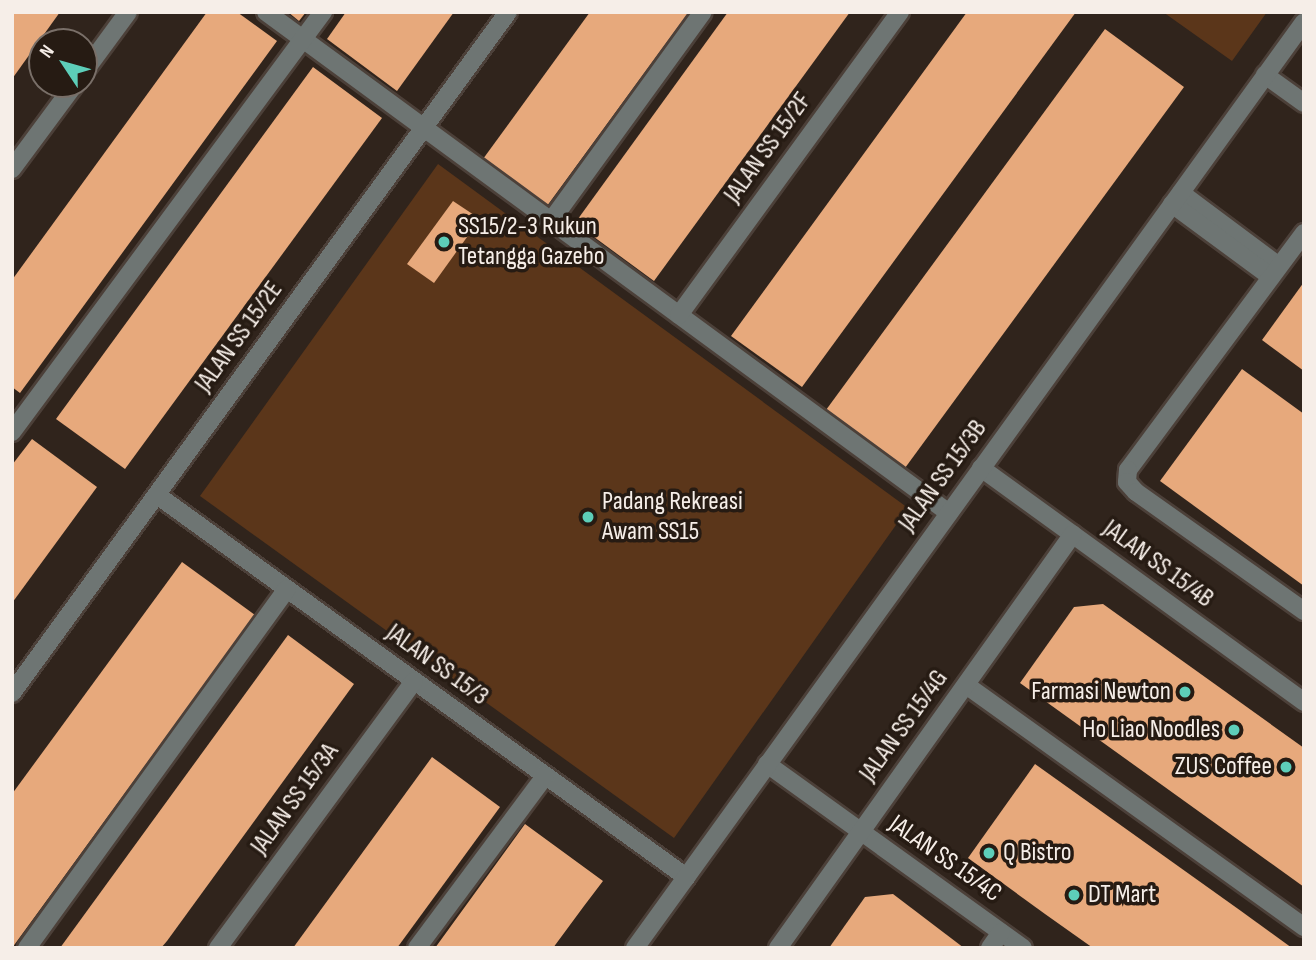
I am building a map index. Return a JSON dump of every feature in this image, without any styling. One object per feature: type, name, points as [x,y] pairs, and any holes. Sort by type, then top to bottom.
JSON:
[{"type":"street","points":[[98,53],[128,12]]},
{"type":"street","points":[[266,12],[949,513]]},
{"type":"street","points":[[12,432],[323,12]]},
{"type":"street","name":"JALAN SS 15/2E","points":[[12,693],[508,12]]},
{"type":"street","points":[[551,221],[703,12]]},
{"type":"street","name":"JALAN SS 15/2F","points":[[679,315],[900,12]]},
{"type":"street","name":"JALAN SS 15/3B","points":[[635,948],[1265,75],[1301,32]]},
{"type":"street","points":[[1265,75],[1304,103]]},
{"type":"street","points":[[12,169],[65,98]]},
{"type":"street","points":[[1176,198],[1275,271]]},
{"type":"street","points":[[1304,233],[1128,470],[1127,482],[1136,492],[1304,611]]},
{"type":"street","name":"JALAN SS 15/4B","points":[[981,468],[1304,702]]},
{"type":"street","name":"JALAN SS 15/3","points":[[157,495],[686,877]]},
{"type":"street","name":"JALAN SS 15/4G","points":[[778,948],[1073,534]]},
{"type":"street","points":[[27,948],[287,589]]},
{"type":"street","name":"JALAN SS 15/3A","points":[[218,948],[414,681]]},
{"type":"street","points":[[966,685],[1304,927]]},
{"type":"street","name":"JALAN SS 15/4C","points":[[767,764],[1023,948]]},
{"type":"street","points":[[417,948],[545,776]]},
{"type":"street","points":[[990,948],[1002,932]]},
{"type":"shaded area","points":[[1163,12],[1267,12],[1232,61]]},
{"type":"shaded area","name":"Padang Rekreasi Awam SS15","points":[[438,164],[908,508],[674,838],[200,496]]},
{"type":"building","points":[[12,12],[60,12],[49,28],[28,28],[28,57],[12,79]]},
{"type":"building","points":[[207,12],[237,12],[277,41],[20,393],[12,387],[12,280]]},
{"type":"building","points":[[288,12],[306,12],[299,21]]},
{"type":"building","points":[[346,12],[454,12],[397,91],[327,39]]},
{"type":"building","points":[[590,12],[689,12],[547,206],[483,159]]},
{"type":"building","points":[[728,12],[850,12],[654,281],[575,223]]},
{"type":"building","points":[[967,12],[1076,12],[802,387],[731,336]]},
{"type":"building","points":[[1105,29],[1184,87],[905,468],[826,410]]},
{"type":"building","points":[[313,67],[382,118],[125,469],[56,419]]},
{"type":"building","name":"SS15/2-3 Rukun Tetangga Gazebo","points":[[453,201],[480,219],[434,283],[407,264]]},
{"type":"building","points":[[1304,282],[1304,371],[1262,340]]},
{"type":"building","points":[[1242,369],[1304,414],[1304,586],[1160,481]]},
{"type":"building","points":[[32,439],[97,487],[12,603],[12,465]]},
{"type":"building","points":[[182,562],[255,615],[12,948],[12,794]]},
{"type":"building","points":[[1103,604],[1304,748],[1304,887],[1020,683],[1074,607]]},
{"type":"building","points":[[288,635],[354,684],[167,941],[161,948],[60,948]]},
{"type":"building","points":[[432,757],[500,807],[397,948],[293,948]]},
{"type":"building","points":[[1035,764],[1292,948],[1093,948],[1045,914],[968,858]]},
{"type":"building","points":[[525,824],[603,881],[553,948],[435,948]]},
{"type":"building","points":[[893,894],[964,948],[829,948],[865,897]]},
{"type":"place","name":"SS15/2-3 Rukun Tetangga Gazebo","points":[[444,242]]},
{"type":"place","name":"Padang Rekreasi Awam SS15","points":[[588,517]]},
{"type":"place","name":"Farmasi Newton","points":[[1185,692]]},
{"type":"place","name":"Ho Liao Noodles","points":[[1234,730]]},
{"type":"place","name":"ZUS Coffee","points":[[1286,767]]},
{"type":"place","name":"Q Bistro","points":[[989,853]]},
{"type":"place","name":"DT Mart","points":[[1074,895]]}]
